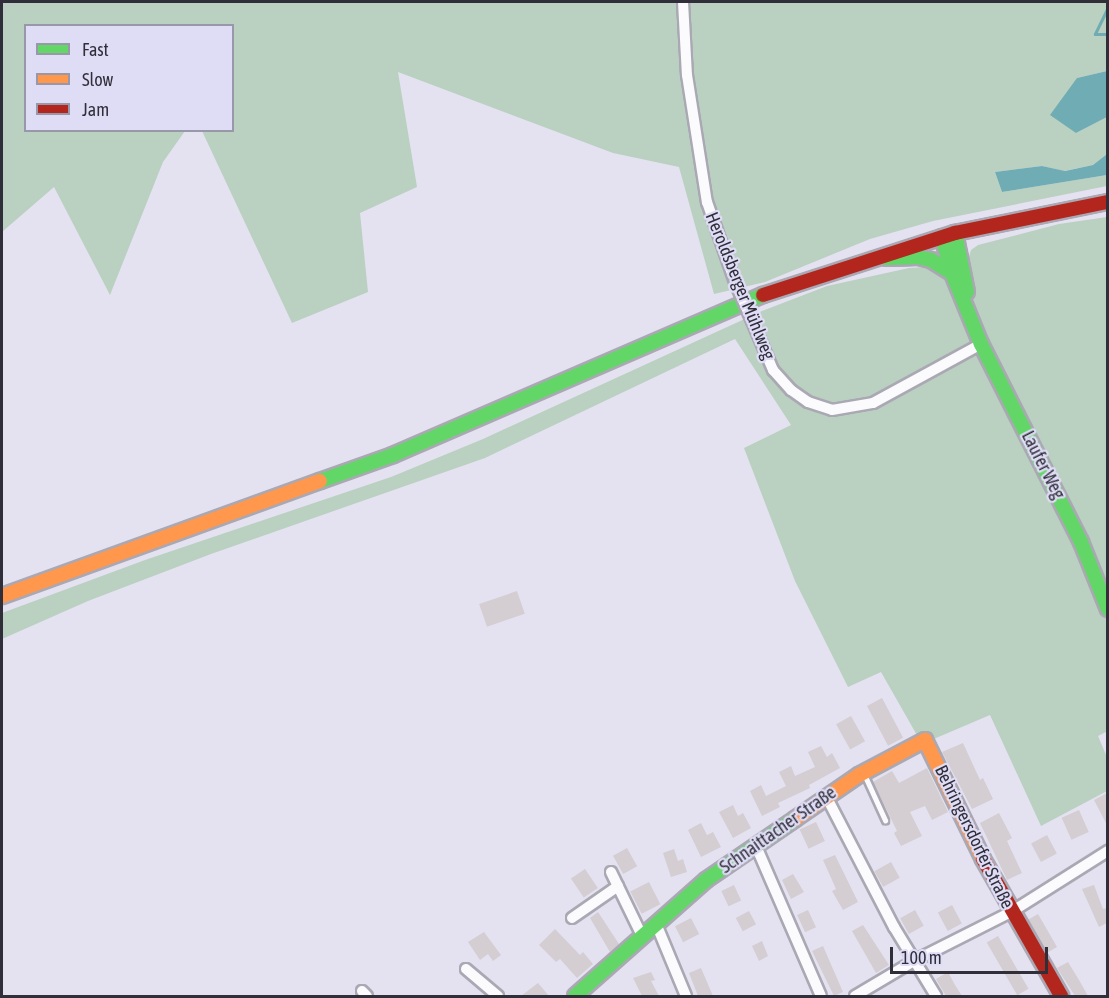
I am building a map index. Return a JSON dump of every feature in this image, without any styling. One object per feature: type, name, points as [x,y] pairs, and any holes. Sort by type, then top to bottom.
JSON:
[{"type":"street","name":"Heroldsberger Mühlweg","points":[[683,2],[687,75],[707,202],[735,282],[773,370],[791,390],[808,402],[832,410],[873,403],[981,344]]},
{"type":"street","points":[[2,596],[393,455],[760,296],[871,258],[956,233],[1107,202]]},
{"type":"street","name":"Laufer Weg","points":[[956,233],[973,325]]},
{"type":"street","name":"Laufer Weg","points":[[942,237],[952,273],[981,344],[1081,542],[1107,609]]},
{"type":"street","points":[[871,258],[918,257],[931,260],[952,273]]},
{"type":"street","name":"Schnaittacher Straße","points":[[575,996],[657,926],[706,880],[826,796],[863,773],[925,740]]},
{"type":"street","name":"Behringersdorfer Straße","points":[[925,740],[1011,912],[1061,996]]},
{"type":"street","points":[[826,796],[914,961],[936,996]]},
{"type":"street","points":[[756,846],[821,996]]},
{"type":"street","points":[[855,996],[914,961],[1011,912],[1106,856]]},
{"type":"street","points":[[611,872],[643,938]]},
{"type":"street","points":[[572,918],[618,886]]},
{"type":"street","points":[[657,926],[686,996]]},
{"type":"street","points":[[466,969],[498,996]]},
{"type":"lane","points":[[863,773],[885,820]]},
{"type":"green space","points":[[2,2],[1107,2],[1107,71],[1077,78],[1076,133],[1107,117],[1107,154],[1093,165],[1064,171],[1042,166],[995,172],[1002,192],[1107,175],[1107,186],[933,221],[870,239],[765,282],[714,294],[679,167],[613,153],[398,72],[417,187],[360,213],[368,292],[292,323],[202,132],[234,132],[234,24],[24,24],[24,132],[184,132],[163,162],[110,295],[54,187],[2,232]]},
{"type":"green space","points":[[1107,217],[1108,731],[1098,736],[1107,757],[1107,791],[1041,826],[990,715],[922,744],[881,672],[848,687],[795,581],[744,448],[791,425],[735,339],[485,458],[211,554],[88,601],[2,639],[2,613],[145,560],[391,477],[483,439],[762,311],[827,286],[909,268],[924,267],[938,273],[947,282],[968,274],[967,263],[971,250],[978,245],[1059,224]]},
{"type":"water","points":[[1107,71],[1107,117],[1076,133],[1050,115],[1077,78]]},
{"type":"water","points":[[1107,154],[1107,175],[1002,192],[995,172],[1042,166],[1065,171],[1093,165]]},
{"type":"building","points":[[517,591],[525,614],[487,627],[479,604]]},
{"type":"building","points":[[882,698],[903,738],[888,746],[867,706]]},
{"type":"building","points":[[851,716],[865,741],[850,750],[836,724]]},
{"type":"building","points":[[963,743],[980,780],[983,778],[993,799],[972,809],[942,752]]},
{"type":"building","points":[[821,746],[827,757],[832,753],[840,768],[809,785],[810,788],[778,803],[780,807],[762,816],[750,791],[761,785],[766,796],[786,786],[779,772],[791,766],[795,776],[815,767],[808,752]]},
{"type":"building","points":[[927,768],[948,812],[932,820],[925,806],[910,812],[922,836],[901,846],[894,833],[897,831],[873,782],[892,771],[899,783]]},
{"type":"building","points":[[1107,793],[1107,825],[1094,800]]},
{"type":"building","points":[[733,805],[738,816],[743,813],[751,828],[733,838],[719,812]]},
{"type":"building","points":[[1079,810],[1089,832],[1071,840],[1062,818]]},
{"type":"building","points":[[999,813],[1012,838],[1007,841],[1022,873],[1007,880],[980,823]]},
{"type":"building","points":[[816,822],[825,841],[809,849],[800,830]]},
{"type":"building","points":[[701,823],[707,835],[713,832],[721,847],[701,857],[688,830]]},
{"type":"building","points":[[1047,835],[1057,854],[1041,862],[1031,843]]},
{"type":"building","points":[[627,848],[637,866],[623,874],[613,856]]},
{"type":"building","points":[[674,849],[678,861],[683,859],[687,872],[671,877],[663,853]]},
{"type":"building","points":[[835,855],[858,902],[843,910],[832,891],[836,889],[823,860]]},
{"type":"building","points":[[891,862],[900,878],[883,887],[874,871]]},
{"type":"building","points":[[585,869],[598,888],[584,898],[571,879]]},
{"type":"building","points":[[793,874],[804,892],[791,899],[782,880]]},
{"type":"building","points":[[649,882],[660,904],[642,914],[630,892]]},
{"type":"building","points":[[734,885],[741,900],[728,906],[721,891]]},
{"type":"building","points":[[1094,885],[1103,909],[1107,908],[1107,923],[1099,927],[1082,889]]},
{"type":"building","points":[[952,905],[962,924],[948,931],[938,913]]},
{"type":"building","points":[[808,910],[816,927],[805,932],[797,915]]},
{"type":"building","points":[[915,910],[924,926],[909,934],[900,918]]},
{"type":"building","points":[[749,911],[756,924],[743,931],[736,918]]},
{"type":"building","points":[[598,912],[619,944],[610,952],[590,918]]},
{"type":"building","points":[[1038,914],[1057,947],[1047,953],[1028,920]]},
{"type":"building","points":[[691,918],[699,934],[683,942],[675,926]]},
{"type":"building","points":[[863,925],[889,965],[876,973],[852,931]]},
{"type":"building","points":[[555,929],[580,955],[583,952],[593,964],[577,978],[560,959],[556,962],[539,945]]},
{"type":"building","points":[[484,932],[501,955],[493,961],[488,954],[480,960],[468,942]]},
{"type":"building","points":[[998,936],[1028,989],[1017,995],[987,942]]},
{"type":"building","points":[[762,941],[768,956],[759,961],[752,946]]},
{"type":"building","points":[[823,946],[843,992],[834,996],[812,951]]},
{"type":"building","points":[[1068,962],[1088,996],[1075,996],[1057,968]]},
{"type":"building","points":[[701,968],[713,996],[698,996],[689,973]]},
{"type":"building","points":[[651,972],[655,980],[651,981],[659,996],[642,996],[633,978]]},
{"type":"building","points":[[948,972],[962,996],[946,996],[936,979]]},
{"type":"building","points":[[538,983],[549,996],[521,996]]},
{"type":"waterway","points":[[1108,7],[1095,34],[1108,34]]},
{"type":"traffic: fast","points":[[955,233],[967,292]]},
{"type":"traffic: fast","points":[[942,237],[952,273],[981,344],[1081,542],[1108,609]]},
{"type":"traffic: fast","points":[[886,258],[918,257],[931,260],[952,273]]},
{"type":"traffic: fast","points":[[320,481],[393,455],[763,295]]},
{"type":"traffic: fast","points":[[575,996],[706,880],[795,819]]},
{"type":"traffic: slow","points":[[2,596],[320,481]]},
{"type":"traffic: slow","points":[[795,819],[859,775],[925,740],[983,859]]},
{"type":"traffic: jam","points":[[763,295],[955,233],[1108,202]]},
{"type":"traffic: jam","points":[[983,859],[1061,996]]}]
